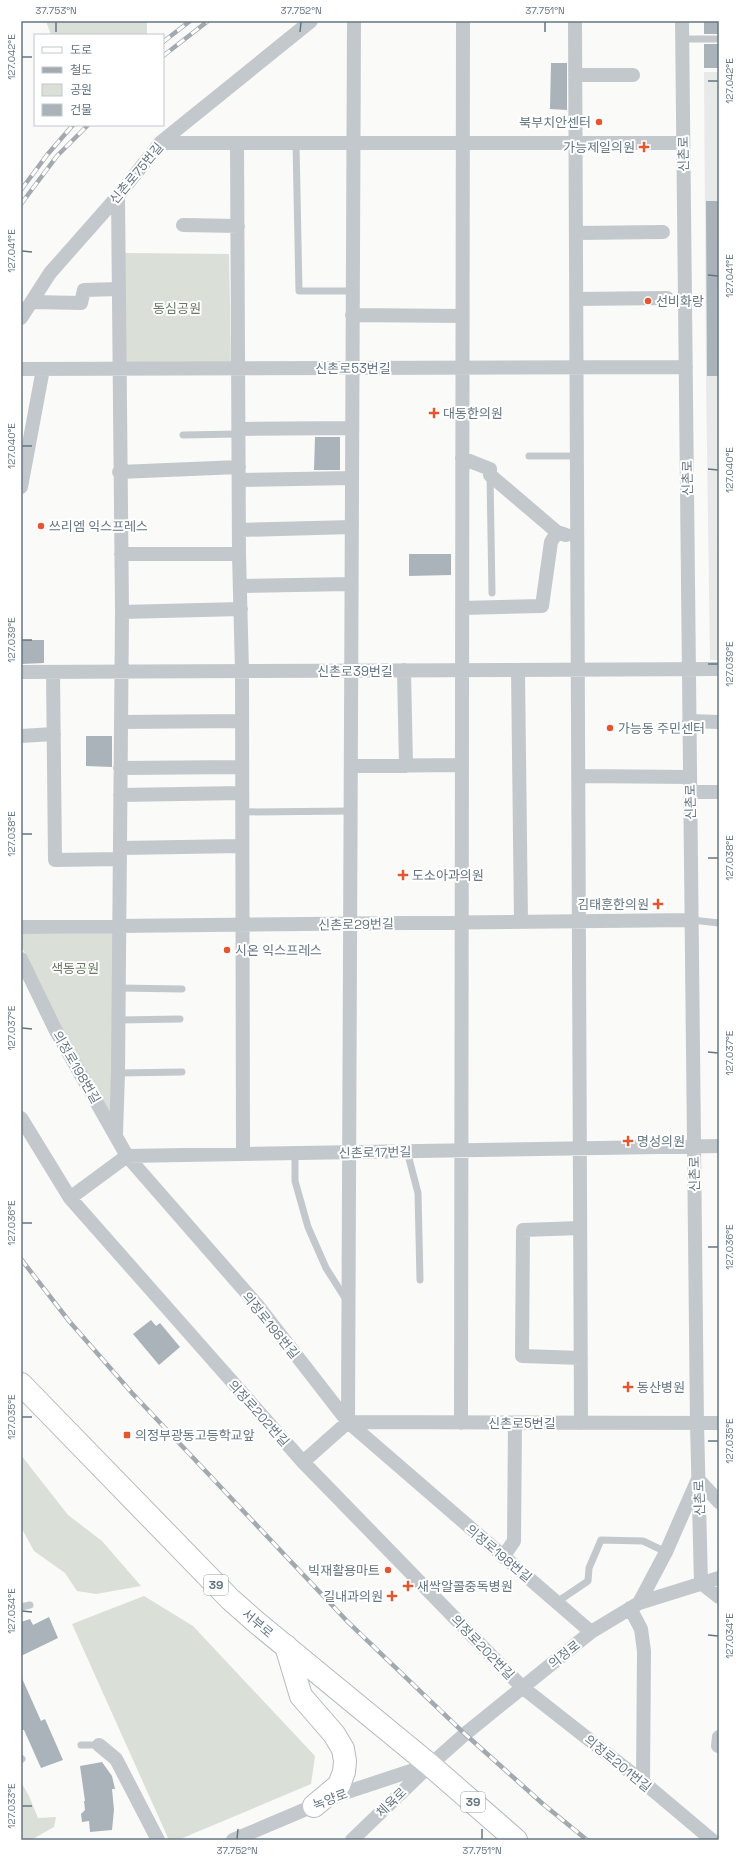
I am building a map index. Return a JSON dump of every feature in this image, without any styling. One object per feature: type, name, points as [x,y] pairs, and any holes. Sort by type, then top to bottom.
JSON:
[{"type":"main road","name":"서부로","points":[[21,1384],[230,1599],[430,1765],[516,1840]]},
{"type":"main road","points":[[286,1646],[301,1696],[334,1734],[343,1749],[345,1761],[344,1772],[339,1785],[314,1806]]},
{"type":"street","name":"신촌로75번길","points":[[21,318],[50,273],[118,196],[160,143],[311,21]]},
{"type":"street","points":[[303,1462],[348,1422],[354,21]]},
{"type":"street","points":[[461,1423],[463,21]]},
{"type":"street","points":[[575,21],[581,1423]]},
{"type":"street","name":"신촌로","points":[[682,21],[697,1424],[701,1583]]},
{"type":"street","points":[[575,75],[633,75]]},
{"type":"street","points":[[160,143],[683,143]]},
{"type":"street","points":[[238,143],[239,554],[242,671],[243,1154]]},
{"type":"street","points":[[116,1134],[119,988],[122,612],[119,472],[118,196]]},
{"type":"street","points":[[184,225],[238,226]]},
{"type":"street","points":[[576,233],[663,232]]},
{"type":"street","points":[[32,302],[81,303],[84,290],[119,289]]},
{"type":"street","points":[[576,299],[667,298]]},
{"type":"street","points":[[352,315],[462,316]]},
{"type":"street","name":"신촌로53번길","points":[[21,369],[686,367]]},
{"type":"street","points":[[21,487],[43,369]]},
{"type":"street","points":[[239,431],[352,428]]},
{"type":"street","points":[[462,458],[490,469],[490,475],[558,532],[577,540]]},
{"type":"street","points":[[119,472],[352,478]]},
{"type":"street","points":[[240,530],[352,527]]},
{"type":"street","points":[[462,608],[542,606],[551,542],[558,532]]},
{"type":"street","points":[[121,554],[239,554]]},
{"type":"street","points":[[241,586],[351,584]]},
{"type":"street","points":[[122,612],[241,609]]},
{"type":"street","name":"신촌로39번길","points":[[21,672],[719,669]]},
{"type":"street","points":[[404,670],[406,766]]},
{"type":"street","points":[[518,670],[521,922]]},
{"type":"street","points":[[53,672],[55,860],[242,846]]},
{"type":"street","points":[[121,722],[242,721]]},
{"type":"street","points":[[689,721],[719,722]]},
{"type":"street","points":[[21,736],[54,734]]},
{"type":"street","points":[[351,766],[462,765]]},
{"type":"street","points":[[120,768],[242,767]]},
{"type":"street","points":[[578,776],[690,777]]},
{"type":"street","points":[[690,792],[719,792]]},
{"type":"street","points":[[120,795],[242,793]]},
{"type":"street","name":"신촌로29번길","points":[[21,927],[692,920]]},
{"type":"street","name":"의정로198번길","points":[[21,959],[55,1029],[128,1156],[258,1306],[348,1422],[591,1632]]},
{"type":"street","name":"의정로202번길","points":[[21,1118],[70,1198],[303,1462],[522,1686]]},
{"type":"street","name":"신촌로17번길","points":[[128,1156],[719,1146]]},
{"type":"street","points":[[70,1198],[128,1156]]},
{"type":"street","points":[[580,1228],[523,1230],[522,1356],[581,1358]]},
{"type":"street","name":"신촌로5번길","points":[[348,1422],[719,1423]]},
{"type":"street","points":[[503,1557],[514,1541],[515,1423]]},
{"type":"street","points":[[642,1782],[644,1651],[634,1605],[666,1552],[698,1479],[719,1502]]},
{"type":"street","name":"의정로","points":[[430,1765],[522,1686],[591,1632],[634,1605],[719,1578]]},
{"type":"street","points":[[701,1583],[719,1597]]},
{"type":"street","name":"의정로201번길","points":[[522,1686],[712,1840]]},
{"type":"street","points":[[99,1745],[116,1759],[158,1840]]},
{"type":"street","name":"녹양로","points":[[233,1840],[344,1793],[430,1765]]},
{"type":"street","name":"체육로","points":[[352,1840],[430,1765]]},
{"type":"lane","points":[[682,39],[719,39]]},
{"type":"lane","points":[[296,143],[299,291],[352,290]]},
{"type":"lane","points":[[183,435],[239,431]]},
{"type":"lane","points":[[529,456],[577,456]]},
{"type":"lane","points":[[490,475],[492,593]]},
{"type":"lane","points":[[242,812],[350,811]]},
{"type":"lane","points":[[692,920],[719,923]]},
{"type":"lane","points":[[119,988],[182,989]]},
{"type":"lane","points":[[118,1020],[180,1019]]},
{"type":"lane","points":[[118,1073],[182,1072]]},
{"type":"lane","points":[[407,1152],[418,1193],[420,1280]]},
{"type":"lane","points":[[296,1153],[295,1181],[308,1226],[326,1268],[348,1304]]},
{"type":"lane","points":[[557,1602],[588,1581],[589,1568],[601,1540],[643,1541],[666,1552]]},
{"type":"lane","points":[[21,1607],[30,1605]]},
{"type":"lane","points":[[82,1745],[99,1745]]},
{"type":"shaded area","points":[[704,72],[719,72],[719,660],[710,660]]},
{"type":"green space","points":[[46,21],[147,21],[147,34],[51,34]]},
{"type":"green space","name":"동심공원","points":[[125,253],[229,254],[231,363],[124,364]]},
{"type":"green space","name":"색동공원","points":[[21,929],[114,930],[113,1117],[75,1054],[39,984],[21,945]]},
{"type":"green space","points":[[21,1455],[68,1515],[102,1541],[141,1586],[96,1594],[77,1591],[65,1573],[34,1551],[21,1527]]},
{"type":"green space","points":[[144,1596],[193,1626],[315,1756],[311,1784],[178,1840],[169,1840],[72,1624]]},
{"type":"green space","points":[[21,1782],[29,1796],[38,1818],[56,1817],[54,1827],[31,1840],[21,1840]]},
{"type":"building","points":[[704,21],[719,21],[719,34],[704,34]]},
{"type":"building","points":[[704,44],[719,44],[719,68],[704,68]]},
{"type":"building","points":[[551,63],[567,63],[567,110],[550,109]]},
{"type":"building","points":[[706,201],[719,201],[719,376],[707,376]]},
{"type":"building","points":[[315,437],[340,437],[340,470],[314,470]]},
{"type":"building","points":[[409,554],[451,554],[451,575],[409,576]]},
{"type":"building","points":[[21,640],[44,640],[44,663],[21,664]]},
{"type":"building","points":[[86,736],[112,736],[112,767],[86,766]]},
{"type":"building","points":[[151,1320],[156,1326],[160,1323],[180,1347],[159,1365],[133,1334]]},
{"type":"building","points":[[49,1617],[58,1638],[21,1656],[21,1622],[30,1619],[33,1625]]},
{"type":"building","points":[[21,1676],[41,1721],[45,1719],[63,1760],[41,1768],[24,1730],[21,1730]]},
{"type":"building","points":[[102,1762],[112,1776],[115,1789],[112,1789],[114,1810],[112,1830],[90,1832],[89,1821],[82,1822],[81,1814],[85,1810],[85,1801],[80,1766]]},
{"type":"railway","points":[[164,41],[190,21]]},
{"type":"railway","points":[[164,55],[208,21]]},
{"type":"railway","points":[[21,190],[47,155],[72,126]]},
{"type":"railway","points":[[21,204],[57,156],[87,126]]},
{"type":"railway","points":[[21,1259],[69,1321],[132,1393],[347,1621],[465,1734],[543,1804],[587,1840]]},
{"type":"place","name":"북부치안센터","points":[[599,122]]},
{"type":"place","name":"가능제일의원","points":[[644,147]]},
{"type":"place","name":"선비화랑","points":[[648,301]]},
{"type":"place","name":"대동한의원","points":[[434,413]]},
{"type":"place","name":"쓰리엠 익스프레스","points":[[41,526]]},
{"type":"place","name":"가능동 주민센터","points":[[610,728]]},
{"type":"place","name":"도소아과의원","points":[[403,875]]},
{"type":"place","name":"김태훈한의원","points":[[658,904]]},
{"type":"place","name":"시온 익스프레스","points":[[227,950]]},
{"type":"place","name":"명성의원","points":[[628,1141]]},
{"type":"place","name":"동산병원","points":[[628,1387]]},
{"type":"place","name":"의정부광동고등학교앞","points":[[127,1435]]},
{"type":"place","name":"빅재활용마트","points":[[388,1570]]},
{"type":"place","name":"새싹알콜중독병원","points":[[408,1586]]},
{"type":"place","name":"길내과의원","points":[[392,1596]]}]
